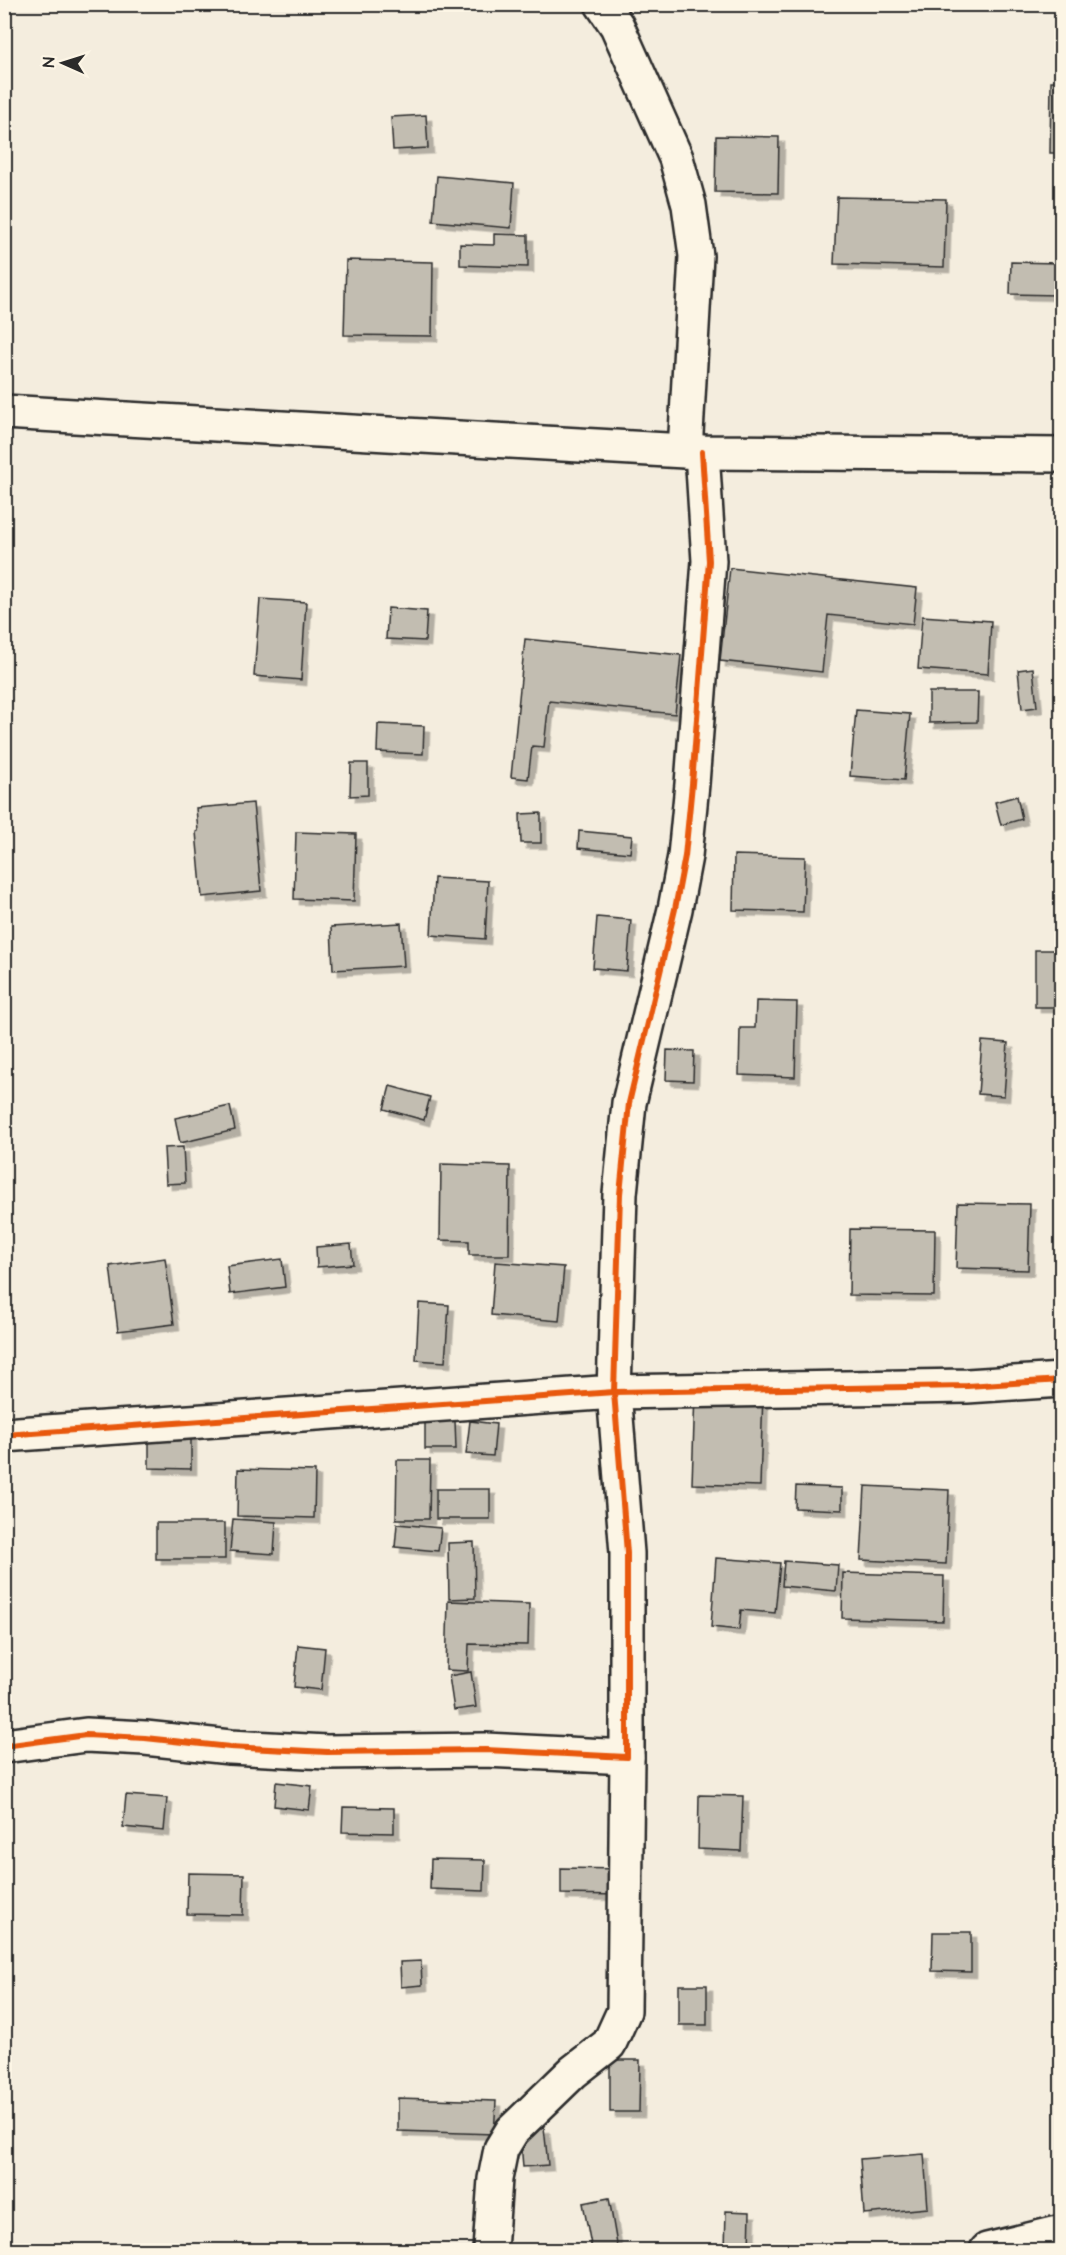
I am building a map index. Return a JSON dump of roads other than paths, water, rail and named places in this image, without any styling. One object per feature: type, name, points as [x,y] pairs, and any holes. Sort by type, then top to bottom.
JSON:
[{"type":"street","points":[[490,2250],[495,2179],[501,2149],[512,2131],[573,2072],[609,2044],[624,2011],[627,1553],[614,1392],[620,1194],[629,1103],[675,909],[685,856],[693,784],[709,561],[694,452],[696,256],[688,205],[676,158],[617,26],[602,4]]},
{"type":"street","points":[[4,412],[694,452],[1062,455]]},
{"type":"street","points":[[4,1434],[614,1392],[967,1386],[1062,1380]]},
{"type":"street","points":[[4,1746],[86,1735],[145,1738],[230,1747],[327,1752],[485,1750],[627,1757]]},
{"type":"street","points":[[987,2250],[1062,2232]]}]
